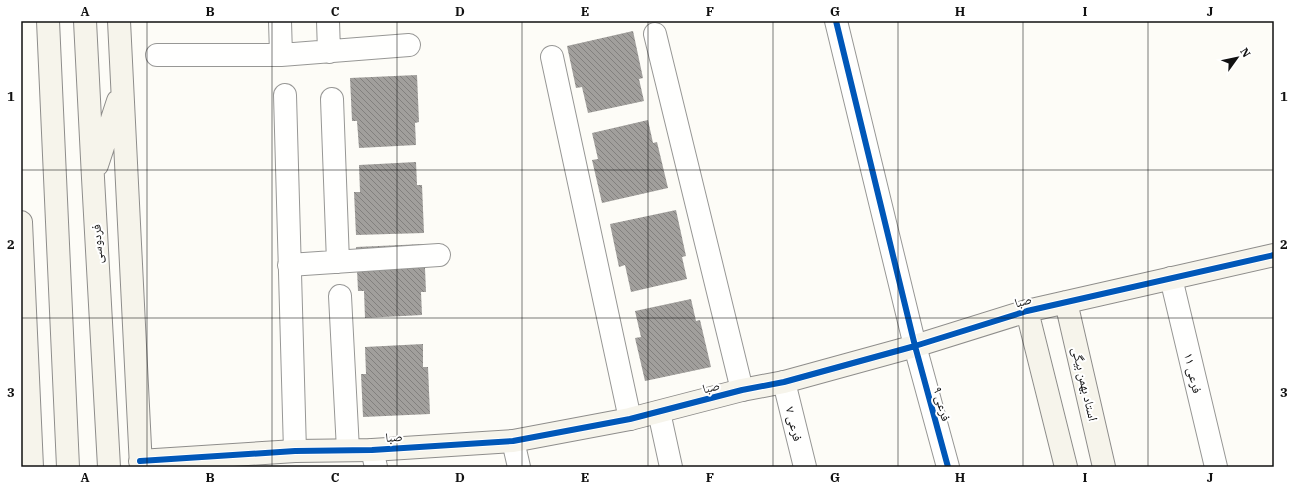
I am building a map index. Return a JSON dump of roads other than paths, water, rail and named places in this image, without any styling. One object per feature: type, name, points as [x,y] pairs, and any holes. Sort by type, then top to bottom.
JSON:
[{"type":"street","points":[[48,21],[68,466]]},
{"type":"street","name":"فردوسی","points":[[85,21],[109,466]]},
{"type":"street","points":[[119,21],[141,464]]},
{"type":"street","points":[[280,21],[281,55]]},
{"type":"street","points":[[328,21],[329,52]]},
{"type":"street","name":"فرعی ۹","points":[[836,21],[915,346],[948,467]]},
{"type":"street","points":[[655,34],[742,390]]},
{"type":"street","points":[[157,55],[281,55],[409,45]]},
{"type":"street","points":[[552,57],[630,419]]},
{"type":"street","points":[[93,178],[122,88]]},
{"type":"street","points":[[285,95],[295,451]]},
{"type":"street","points":[[332,99],[338,262]]},
{"type":"street","points":[[21,222],[28,462]]},
{"type":"street","points":[[289,265],[439,255]]},
{"type":"street","name":"صبا","points":[[141,464],[256,460],[295,451],[348,450],[374,458],[514,442],[630,419],[742,390],[784,382],[915,346],[1027,311],[1274,255]]},
{"type":"street","name":"فرعی ۱۱","points":[[1171,278],[1216,467]]},
{"type":"street","points":[[340,296],[348,450]]},
{"type":"street","name":"استاد بهمن بیگی","points":[[1066,302],[1104,467]]},
{"type":"street","points":[[1027,311],[1066,467]]},
{"type":"street","name":"فرعی ۷","points":[[784,382],[805,467]]},
{"type":"street","points":[[659,412],[671,467]]},
{"type":"street","points":[[514,442],[520,467]]}]
